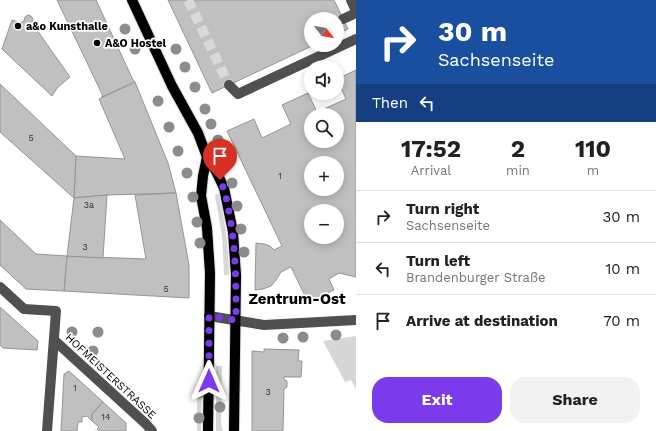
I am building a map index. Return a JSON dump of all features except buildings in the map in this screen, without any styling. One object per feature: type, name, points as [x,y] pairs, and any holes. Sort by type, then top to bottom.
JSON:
[{"type":"main road","points":[[132,0],[172,86],[198,133],[207,157],[224,188],[235,255],[236,275],[234,431]]},
{"type":"main road","points":[[207,157],[201,196],[207,228],[210,273],[208,431]]},
{"type":"street","points":[[344,18],[356,12],[351,0]]},
{"type":"street","points":[[229,85],[238,94],[356,38]]},
{"type":"street","points":[[0,287],[24,308],[56,311],[47,431]]},
{"type":"street","points":[[209,316],[264,325],[356,320]]},
{"type":"street","name":"HOFMEISTERSTRASSE","points":[[54,340],[152,431]]},
{"type":"shaded area","points":[[216,194],[219,195],[225,225],[229,275],[224,275],[222,236],[215,196]]},
{"type":"shaded area","points":[[356,336],[356,389],[351,380],[345,382],[323,341]]},
{"type":"shaded area","points":[[216,366],[222,366],[221,424],[223,431],[216,431]]},
{"type":"shaded area","points":[[202,376],[201,431],[197,431],[197,387]]},
{"type":"tunnel","points":[[188,0],[229,85]]},
{"type":"place","name":"a&o Kunsthalle","points":[[18,26]]},
{"type":"place","name":"A&O Hostel","points":[[97,43]]},
{"type":"district","name":"Zentrum-Ost","points":[[297,299]]},
{"type":"route","points":[[209,381],[209,316],[236,320],[235,255],[224,188],[220,180]]}]
